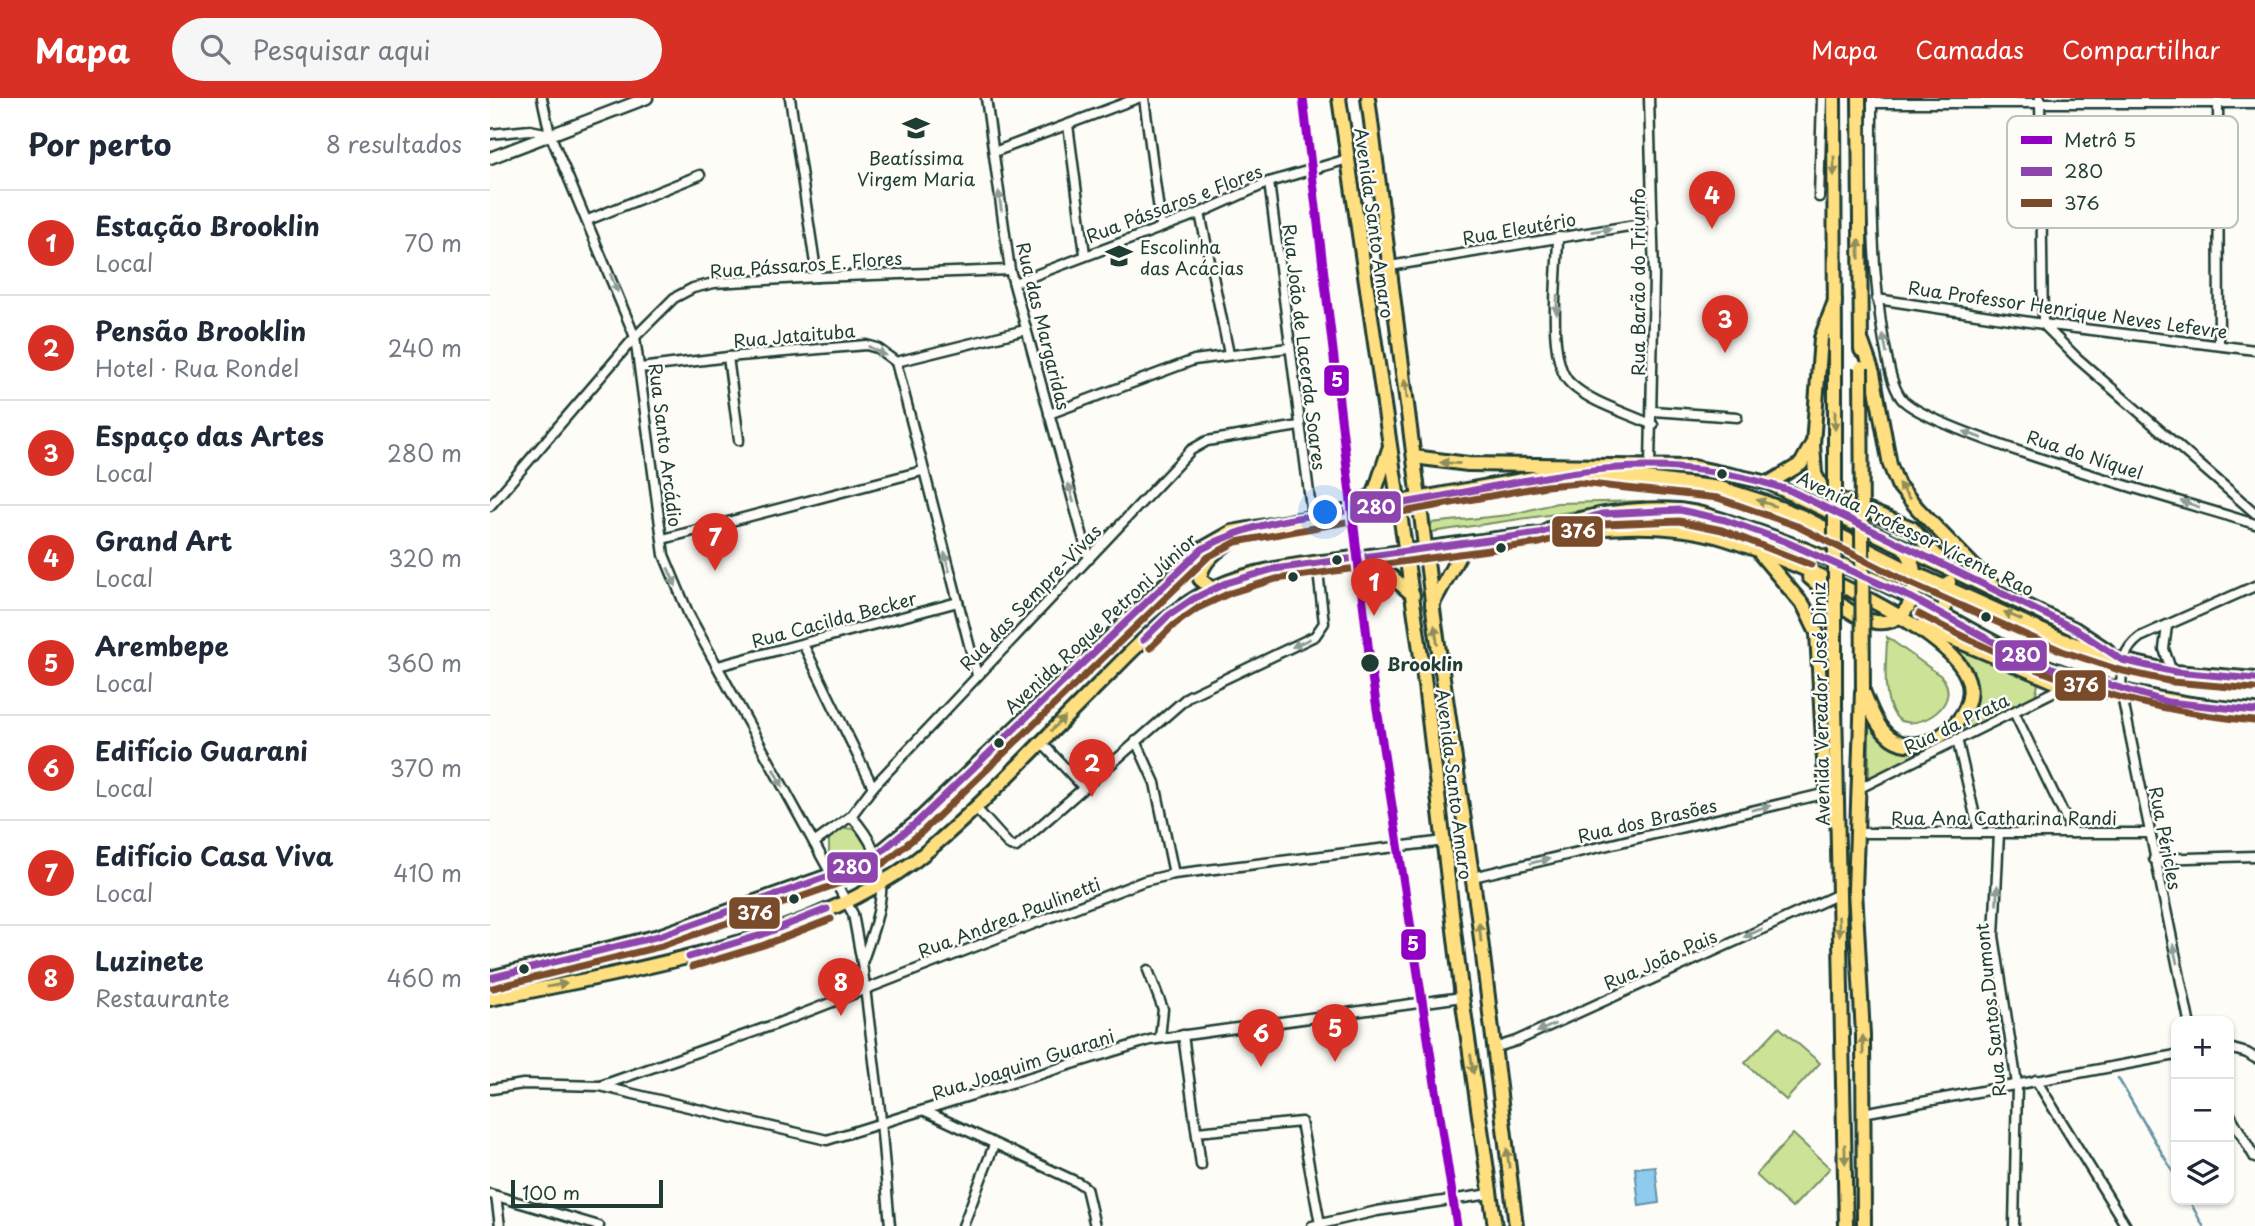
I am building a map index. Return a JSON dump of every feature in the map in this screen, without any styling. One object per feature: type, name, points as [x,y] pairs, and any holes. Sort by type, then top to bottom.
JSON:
[{"type":"main road","name":"Avenida Santo Amaro","points":[[1339,98],[1413,595],[1462,997],[1495,1226]]},
{"type":"main road","name":"Avenida Santo Amaro","points":[[1367,98],[1432,606],[1473,877],[1516,1226]]},
{"type":"main road","name":"Avenida Vereador José Diniz","points":[[1834,98],[1835,706],[1840,834],[1837,895],[1846,1226]]},
{"type":"main road","points":[[1859,98],[1863,691],[1860,707],[1859,833],[1855,890],[1864,1226]]},
{"type":"main road","points":[[1835,301],[1821,338],[1812,444],[1815,474],[1829,493],[1912,528],[1945,566],[1950,588],[1943,615]]},
{"type":"main road","points":[[1862,342],[1872,373],[1890,466],[1898,485],[2001,593]]},
{"type":"main road","points":[[1347,511],[1374,494],[1391,442]]},
{"type":"main road","points":[[1769,483],[1801,464],[1812,444]]},
{"type":"main road","points":[[1414,457],[1441,463],[1646,465]]},
{"type":"main road","points":[[1490,464],[1544,477]]},
{"type":"main road","points":[[1580,472],[1646,465]]},
{"type":"main road","name":"Avenida Professor Vicente Rao","points":[[1646,465],[1693,467],[1769,483],[2075,629],[2122,660]]},
{"type":"main road","name":"Avenida Professor Vicente Rao","points":[[1420,499],[1580,472],[1720,488],[1801,516],[1916,574],[2065,641],[2122,660],[2172,672],[2255,680]]},
{"type":"main road","name":"Avenida Roque Petroni Júnior","points":[[490,978],[659,936],[831,877],[878,854],[916,823],[1202,549],[1218,537],[1312,516],[1420,499]]},
{"type":"main road","points":[[1539,533],[1601,514],[1680,510],[1725,520],[1784,541],[1912,598],[2020,656],[2121,691],[2168,702],[2255,711]]},
{"type":"main road","points":[[490,999],[696,955],[761,935],[847,900],[882,881],[927,851],[975,807],[1168,617],[1212,589],[1274,569],[1539,533],[1672,528],[1726,539],[1798,568],[1912,623],[2065,687],[2121,691]]},
{"type":"main road","points":[[1212,589],[1200,579],[1203,566],[1217,551],[1248,529]]},
{"type":"main road","points":[[1432,606],[1466,543]]},
{"type":"main road","points":[[1798,568],[1864,619],[1887,621],[1900,616],[1912,598],[1916,574],[1911,559],[1899,543]]},
{"type":"main road","points":[[1758,552],[1804,606],[1817,633],[1827,793],[1840,834]]},
{"type":"main road","points":[[1350,559],[1385,570],[1413,595]]},
{"type":"main road","points":[[1863,691],[1876,722],[1894,740],[1911,744],[1929,740],[1955,725],[1970,701],[1970,685],[1963,669],[1912,623]]},
{"type":"street","name":"Rua Santo Arcádio","points":[[542,98],[550,134],[635,337],[668,569],[831,877],[847,900]]},
{"type":"street","points":[[490,158],[647,98]]},
{"type":"street","points":[[790,98],[817,277]]},
{"type":"street","name":"Rua das Margaridas","points":[[986,98],[1010,270],[1089,559]]},
{"type":"street","points":[[993,152],[1138,98]]},
{"type":"street","points":[[1144,98],[1161,226]]},
{"type":"street","name":"Rua Barão do Triunfo","points":[[1646,465],[1653,425],[1653,222],[1649,98]]},
{"type":"street","points":[[1819,197],[1822,98]]},
{"type":"street","points":[[1877,299],[1873,268],[1872,100],[2218,100],[2255,103]]},
{"type":"street","points":[[1068,125],[1085,254]]},
{"type":"street","points":[[490,134],[530,130],[550,134]]},
{"type":"street","points":[[490,146],[490,152]]},
{"type":"street","name":"Rua Pássaros e Flores","points":[[1014,283],[1200,212],[1269,182],[1348,159]]},
{"type":"street","points":[[588,220],[700,175]]},
{"type":"street","name":"Rua João de Lacerda Soares","points":[[1269,182],[1288,348],[1312,516]]},
{"type":"street","points":[[1200,212],[1229,354]]},
{"type":"street","name":"Rua Eleutério","points":[[1390,266],[1653,222]]},
{"type":"street","points":[[2042,228],[2043,324],[2255,513]]},
{"type":"street","points":[[2219,228],[2219,345]]},
{"type":"street","points":[[1558,237],[1556,352],[1563,374],[1580,391],[1653,425]]},
{"type":"street","name":"Rua Pássaros E. Flores","points":[[490,506],[635,337],[674,298],[694,288],[714,283],[817,277],[1010,270]]},
{"type":"street","name":"Rua Professor Henrique Neves Lefevre","points":[[1877,299],[2043,324],[2255,350]]},
{"type":"street","name":"Rua do Níquel","points":[[1877,299],[1890,373],[1896,389],[1909,406],[1982,438],[2255,524]]},
{"type":"street","points":[[977,675],[895,362],[1025,330]]},
{"type":"street","name":"Rua Jataituba","points":[[640,368],[866,345],[877,348],[895,362]]},
{"type":"street","points":[[1049,414],[1194,360],[1288,348]]},
{"type":"street","points":[[728,357],[739,440]]},
{"type":"street","points":[[1653,411],[1737,417]]},
{"type":"street","name":"Rua das Sempre-Vivas","points":[[814,843],[850,816],[873,787],[977,675],[1196,446],[1207,441],[1299,426]]},
{"type":"street","points":[[663,539],[922,471]]},
{"type":"street","points":[[975,807],[1010,846],[1016,846],[1197,691],[1321,632],[1324,623],[1317,563]]},
{"type":"street","points":[[2122,660],[2132,643],[2255,586]]},
{"type":"street","name":"Rua Cacilda Becker","points":[[718,666],[958,602]]},
{"type":"street","points":[[2167,626],[2164,649],[2172,672]]},
{"type":"street","points":[[803,644],[873,787]]},
{"type":"street","name":"Rua Péricles","points":[[2122,660],[2121,691],[2188,1016]]},
{"type":"street","name":"Rua da Prata","points":[[1860,788],[2065,687]]},
{"type":"street","points":[[2014,712],[2073,834]]},
{"type":"street","points":[[1957,739],[1979,833]]},
{"type":"street","points":[[1040,741],[1083,787]]},
{"type":"street","points":[[1136,741],[1155,783],[1174,874]]},
{"type":"street","name":"Rua dos Brasões","points":[[1473,877],[1827,793]]},
{"type":"street","points":[[850,816],[872,842],[878,854],[882,881],[879,915],[862,963]]},
{"type":"street","name":"Rua Ana Catharina Randi","points":[[1859,833],[2149,833]]},
{"type":"street","name":"Rua Santos Dumont","points":[[1998,833],[1994,936],[2017,1084],[2014,1226]]},
{"type":"street","name":"Rua Andrea Paulinetti","points":[[600,1086],[864,989],[1144,881],[1174,874],[1445,841]]},
{"type":"street","points":[[2154,859],[2255,856]]},
{"type":"street","name":"Rua João Pais","points":[[1494,1048],[1516,1041],[1837,895]]},
{"type":"street","points":[[847,900],[862,963],[890,1226]]},
{"type":"street","points":[[1149,970],[1163,1009],[1160,1038]]},
{"type":"street","name":"Rua Joaquim Guarani","points":[[600,1086],[814,1138],[838,1138],[1160,1038],[1462,997]]},
{"type":"street","points":[[1183,1035],[1201,1165]]},
{"type":"street","points":[[2234,1050],[2255,1058]]},
{"type":"street","points":[[1863,1113],[2171,1056]]},
{"type":"street","points":[[2036,1080],[2126,1226]]},
{"type":"street","points":[[492,1089],[523,1084],[600,1086]]},
{"type":"street","points":[[925,1111],[1083,1185],[1095,1226]]},
{"type":"street","points":[[1197,1132],[1301,1122],[1316,1225],[1490,1194]]},
{"type":"street","points":[[2234,1122],[2255,1158]]},
{"type":"street","points":[[963,1226],[994,1144]]},
{"type":"street","points":[[500,1226],[493,1195],[599,1226]]},
{"type":"green space","points":[[1645,501],[1431,532],[1431,523],[1509,515],[1557,503]]},
{"type":"green space","points":[[1887,637],[1941,676],[1947,685],[1944,703],[1930,717],[1911,722],[1901,721],[1894,714],[1887,694]]},
{"type":"green space","points":[[1949,644],[2036,681],[2038,685],[2035,696],[1869,778],[1869,726],[1895,749],[1913,751],[1932,745],[1953,733],[1965,723],[1973,711],[1974,686],[1969,672]]},
{"type":"green space","points":[[843,828],[855,829],[868,849],[836,866],[829,855],[829,836]]},
{"type":"green space","points":[[1779,1027],[1820,1063],[1786,1100],[1745,1063]]},
{"type":"green space","points":[[1793,1134],[1830,1168],[1792,1208],[1756,1175]]},
{"type":"water","points":[[1655,1166],[1659,1203],[1639,1206],[1635,1168]]},
{"type":"waterway","points":[[2118,1078],[2171,1168]]},
{"type":"waterway","points":[[2192,1205],[2203,1226]]},
{"type":"metro line","name":"5","points":[[1303,98],[1371,670],[1457,1226]]},
{"type":"transit line","name":"280","points":[[490,978],[659,936],[857,866],[878,854],[916,823],[1202,549],[1249,529],[1297,518],[1398,504],[1594,470],[1641,467],[1689,469],[1738,476],[1791,491],[2075,629],[2122,660],[2175,672],[2255,679]]},
{"type":"transit line","name":"376","points":[[493,988],[662,946],[860,876],[884,863],[923,831],[1208,557],[1236,542],[1546,486],[1580,483],[1718,498],[1797,526],[1912,584],[2062,651],[2119,670],[2173,682],[2254,689]]},
{"type":"transit line","name":"280","points":[[1143,640],[1168,616],[1193,599],[1226,583],[1274,569],[1539,533],[1601,514],[1680,510],[1725,520],[1784,541],[1912,598],[2008,650],[2052,668],[2168,702],[2255,711]]},
{"type":"transit line","name":"376","points":[[1150,648],[1175,624],[1198,608],[1230,593],[1276,579],[1540,543],[1603,524],[1679,521],[1722,530],[1811,565]]},
{"type":"transit line","name":"376","points":[[1919,614],[2001,654],[2081,686],[2163,708],[2254,721]]},
{"type":"transit line","name":"280","points":[[689,957],[761,935],[827,909]]},
{"type":"transit line","name":"376","points":[[692,967],[764,945],[831,919]]},
{"type":"place","name":"Beatíssima Virgem Maria","points":[[916,128]]},
{"type":"place","name":"Grand Art","points":[[1712,229]]},
{"type":"place","name":"Escolinha das Acácias","points":[[1119,256]]},
{"type":"place","name":"Espaço das Artes","points":[[1725,353]]},
{"type":"place","name":"Edifício Casa Viva","points":[[715,571]]},
{"type":"place","name":"Estação Brooklin","points":[[1374,616]]},
{"type":"place","name":"Brooklin","points":[[1370,663]]},
{"type":"place","name":"Pensão Brooklin","points":[[1092,797]]},
{"type":"place","name":"Luzinete","points":[[841,1016]]},
{"type":"place","name":"Arembepe","points":[[1335,1062]]},
{"type":"place","name":"Edifício Guarani","points":[[1261,1067]]}]
